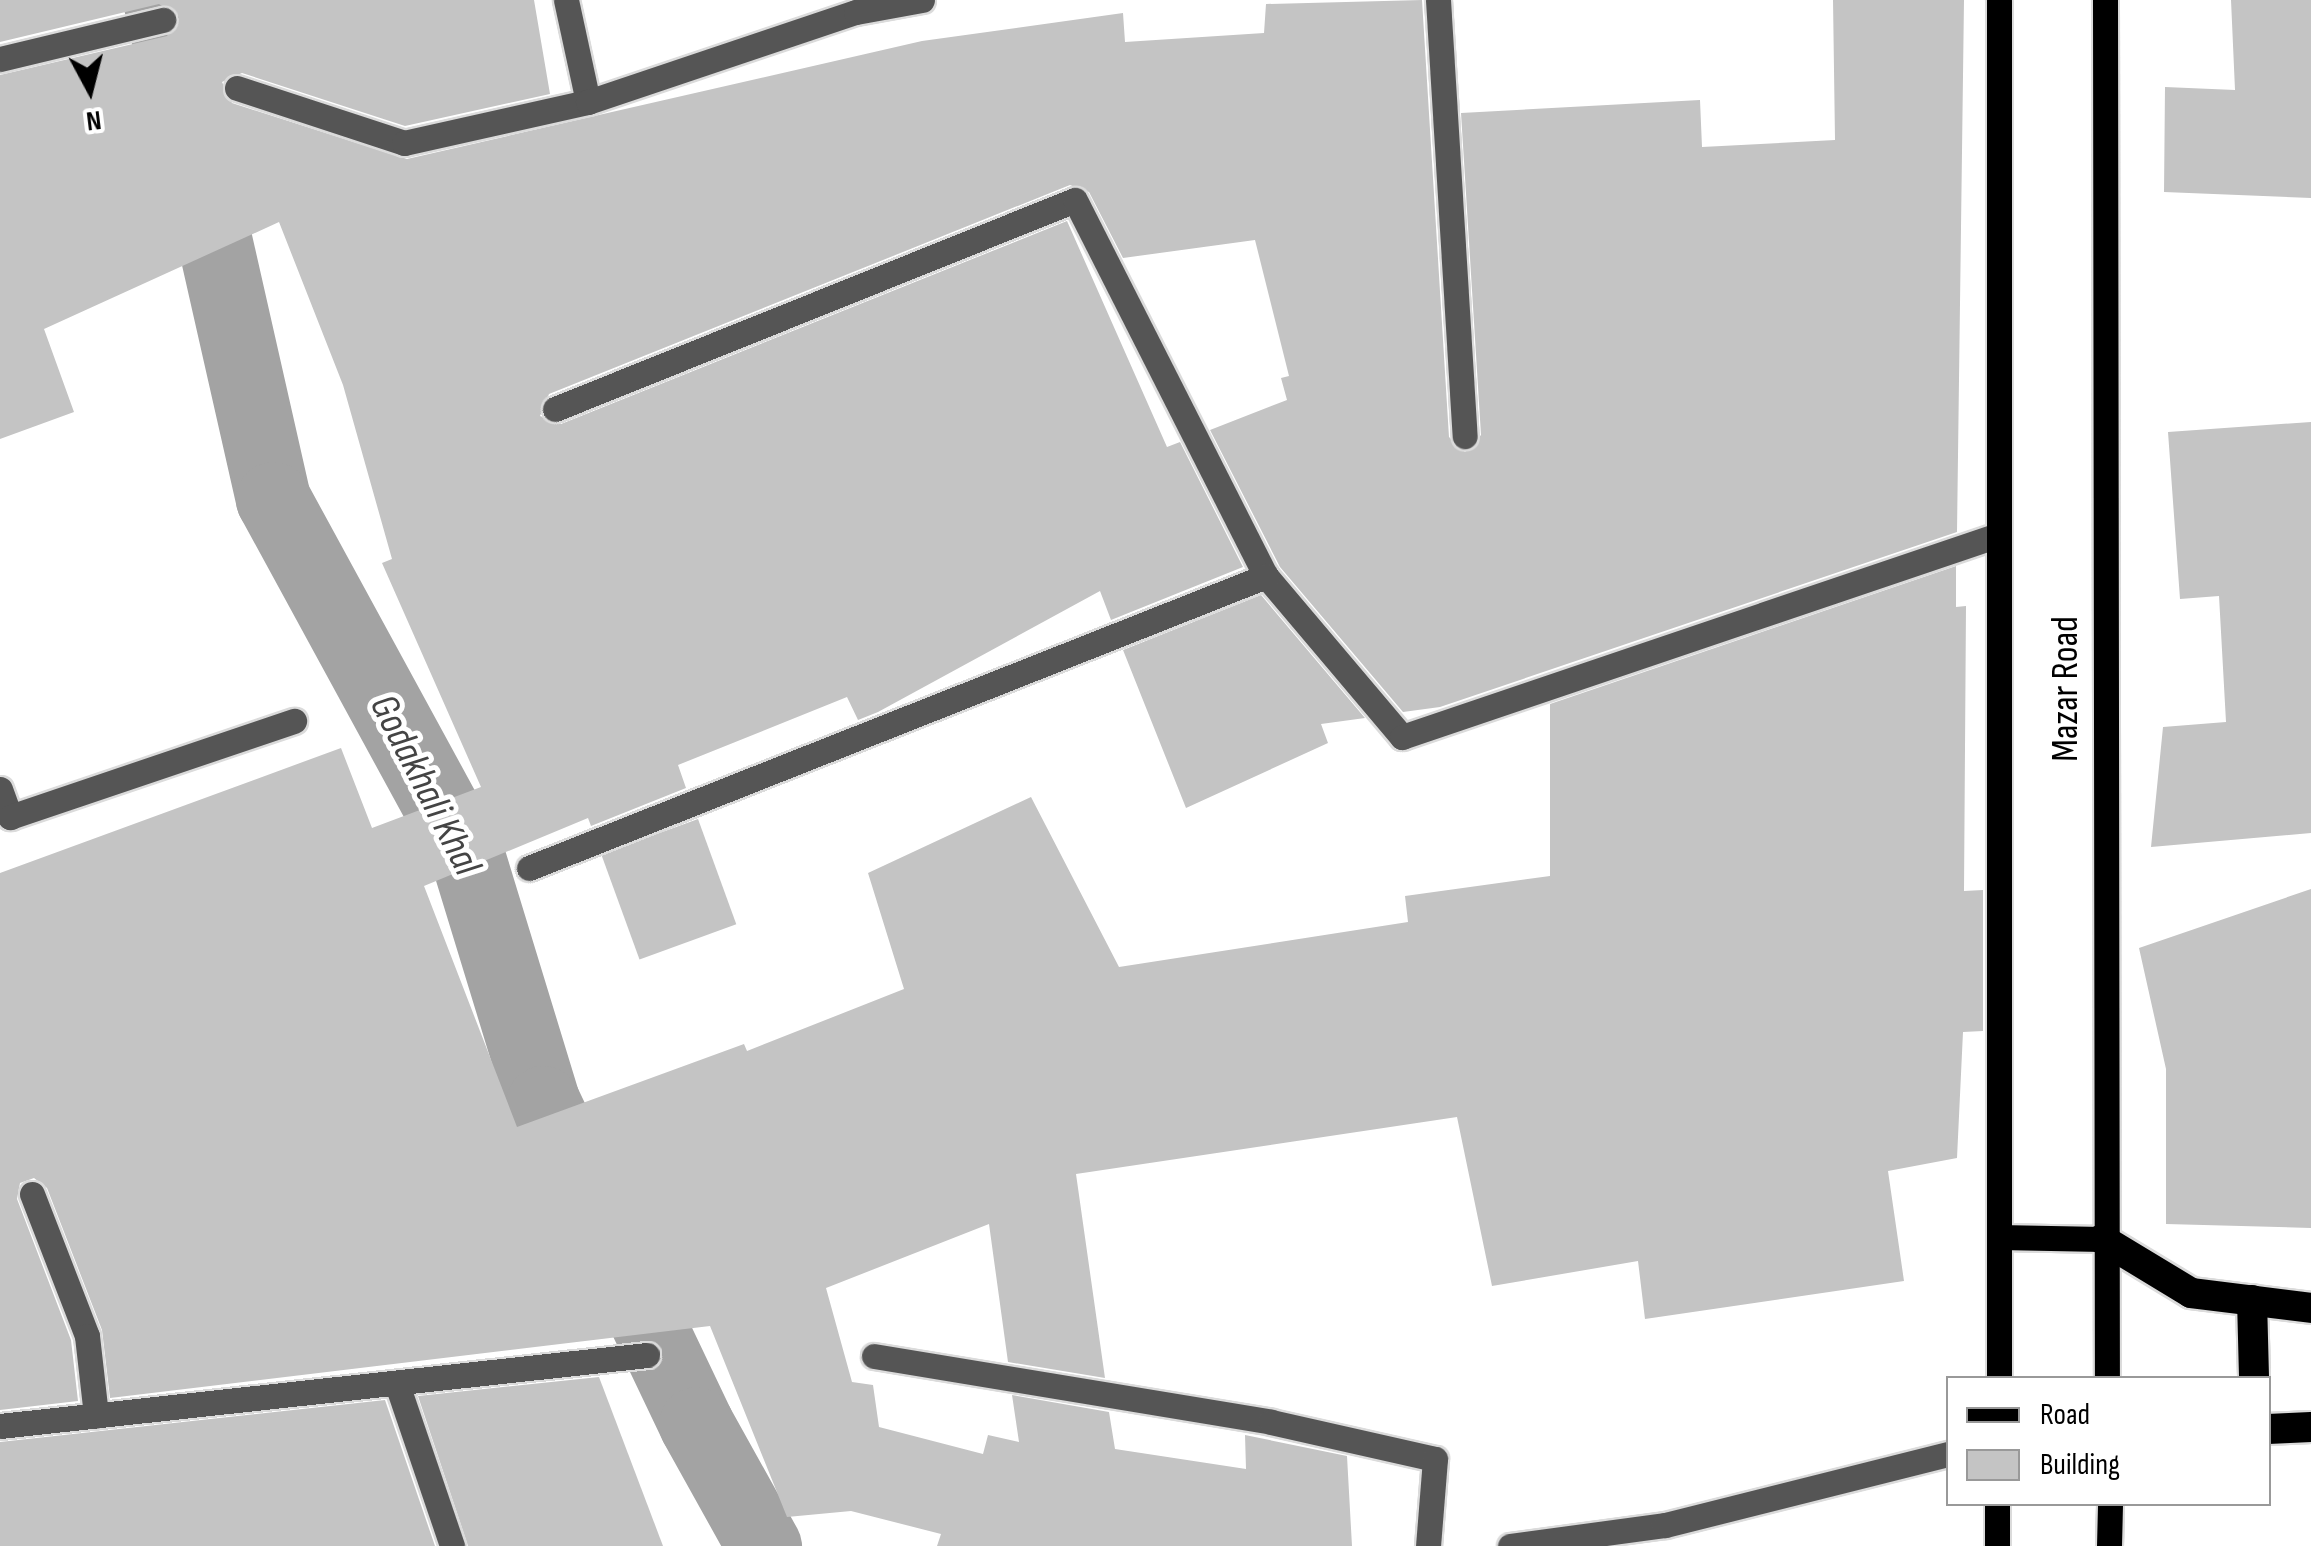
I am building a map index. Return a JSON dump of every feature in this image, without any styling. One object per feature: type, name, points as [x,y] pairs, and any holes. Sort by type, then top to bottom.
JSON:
[{"type":"highway","points":[[2102,1239],[2149,1273],[2191,1293],[2311,1308]]},
{"type":"highway","points":[[2252,1300],[2254,1376]]},
{"type":"highway","points":[[2271,1429],[2311,1428]]},
{"type":"main road","name":"Mazar Road","points":[[1999,0],[1995,536],[1999,1376]]},
{"type":"main road","name":"Mazar Road","points":[[2105,0],[2102,1239],[2106,1376]]},
{"type":"main road","points":[[1999,1237],[2102,1239]]},
{"type":"main road","points":[[1997,1546],[2000,1506]]},
{"type":"main road","points":[[2109,1546],[2110,1506]]},
{"type":"street","points":[[566,0],[588,102]]},
{"type":"street","points":[[236,88],[404,143],[588,102],[854,6],[922,0]]},
{"type":"street","points":[[1438,0],[1465,436]]},
{"type":"street","points":[[0,59],[163,20]]},
{"type":"street","points":[[556,409],[1075,200],[1266,576],[1402,737],[1995,536]]},
{"type":"street","points":[[528,868],[1266,576]]},
{"type":"street","points":[[0,789],[10,817],[294,721]]},
{"type":"street","points":[[32,1194],[87,1336],[96,1416]]},
{"type":"street","points":[[0,1426],[647,1355]]},
{"type":"street","points":[[874,1356],[1271,1422],[1435,1460],[1428,1546]]},
{"type":"street","points":[[397,1384],[452,1546]]},
{"type":"street","points":[[1510,1546],[1665,1525],[1946,1455]]},
{"type":"building","points":[[0,0],[534,0],[550,94],[405,126],[242,73],[222,82],[232,103],[407,159],[922,41],[1123,13],[1125,42],[1264,33],[1266,4],[1422,0],[1449,437],[1465,452],[1481,435],[1461,113],[1700,100],[1702,147],[1835,140],[1833,0],[1964,0],[1957,532],[1440,707],[1403,712],[1280,567],[1210,430],[1287,400],[1281,378],[1289,376],[1255,240],[1123,258],[1089,192],[1070,185],[549,394],[540,416],[561,424],[1067,221],[1167,447],[1180,442],[1243,567],[1111,620],[1100,591],[878,712],[858,720],[847,697],[678,765],[686,788],[591,826],[588,818],[424,886],[517,1127],[744,1044],[747,1051],[904,989],[868,873],[1031,797],[1119,967],[1408,922],[1405,896],[1550,876],[1550,704],[1956,566],[1956,607],[1966,606],[1964,891],[1983,890],[1983,1031],[1963,1032],[1957,1158],[1888,1171],[1904,1281],[1645,1319],[1638,1261],[1492,1286],[1457,1117],[1076,1174],[1105,1378],[1008,1362],[989,1224],[826,1288],[852,1382],[873,1385],[879,1427],[983,1454],[988,1435],[1019,1442],[1012,1395],[1109,1412],[1115,1449],[1246,1469],[1245,1435],[1347,1456],[1352,1546],[937,1546],[941,1534],[851,1511],[787,1517],[710,1326],[110,1398],[102,1330],[47,1188],[34,1178],[20,1183],[17,1199],[71,1340],[78,1401],[0,1410],[0,873],[341,748],[372,828],[481,787],[382,563],[392,559],[343,385],[279,222],[44,329],[74,412],[0,439],[0,75],[167,36],[179,17],[159,4],[0,42]]},
{"type":"building","points":[[2231,0],[2311,0],[2311,198],[2164,192],[2165,87],[2235,90]]},
{"type":"building","points":[[2311,422],[2311,833],[2151,847],[2163,727],[2226,722],[2219,596],[2180,599],[2168,432]]},
{"type":"building","points":[[1261,595],[1365,718],[1321,724],[1328,743],[1186,808],[1123,650]]},
{"type":"building","points":[[698,819],[736,924],[640,959],[601,854]]},
{"type":"building","points":[[2311,889],[2311,1228],[2166,1224],[2166,1069],[2139,948]]},
{"type":"building","points":[[599,1377],[663,1546],[468,1546],[418,1396]]},
{"type":"building","points":[[385,1400],[435,1546],[0,1546],[0,1442]]},
{"type":"waterway","name":"Godakhali Khal","points":[[160,0],[273,499],[467,855],[543,1103],[696,1424],[764,1546]]}]
